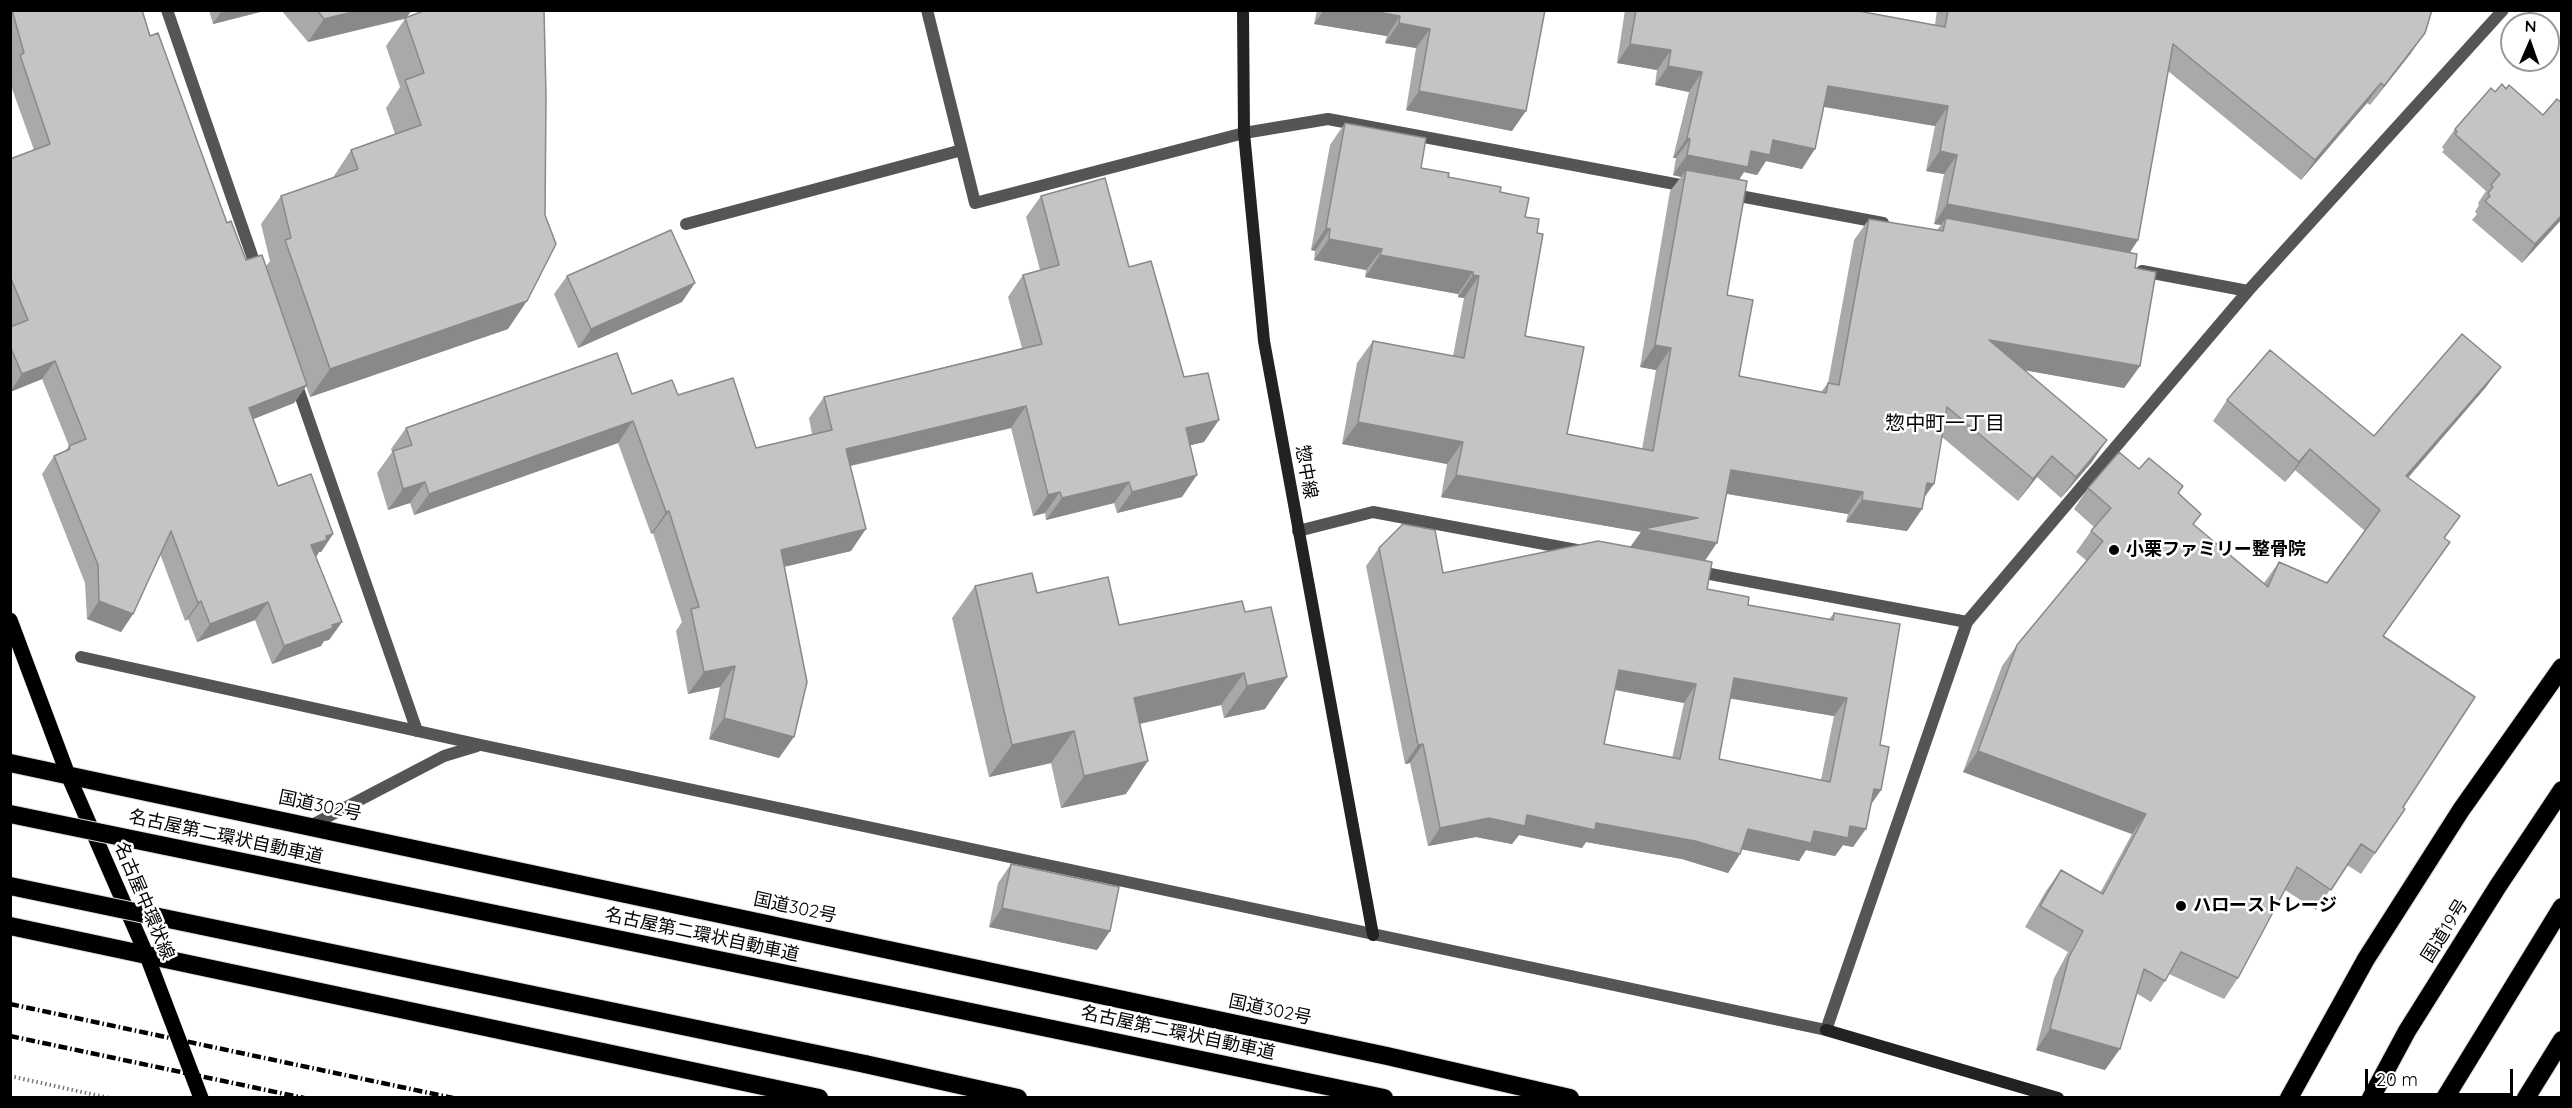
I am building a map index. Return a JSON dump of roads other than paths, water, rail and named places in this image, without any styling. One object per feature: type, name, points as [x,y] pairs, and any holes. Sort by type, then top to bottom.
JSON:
[{"type":"highway","points":[[2288,1096],[2366,959],[2461,810],[2562,668]]},
{"type":"highway","name":"国道302号","points":[[10,763],[1375,1053],[1570,1098]]},
{"type":"highway","name":"国道19号","points":[[2371,1098],[2413,1022],[2562,790]]},
{"type":"highway","name":"名古屋第二環状自動車道","points":[[10,814],[1384,1098]]},
{"type":"highway","points":[[10,886],[1018,1098]]},
{"type":"highway","points":[[2445,1098],[2562,907]]},
{"type":"highway","points":[[10,926],[819,1098]]},
{"type":"highway","points":[[2526,1098],[2562,1040]]},
{"type":"main road","name":"名古屋中環状線","points":[[10,620],[68,775],[147,956],[201,1098]]},
{"type":"street","points":[[167,10],[261,280]]},
{"type":"street","points":[[927,10],[975,203],[1244,133],[1328,119],[1894,225]]},
{"type":"street","name":"惣中線","points":[[1243,10],[1244,133],[1264,341],[1373,935]]},
{"type":"street","points":[[1826,1030],[1967,622],[2248,291],[2504,10]]},
{"type":"street","points":[[686,224],[962,150]]},
{"type":"street","points":[[2130,269],[2248,291]]},
{"type":"street","points":[[292,370],[417,731]]},
{"type":"street","points":[[1298,531],[1373,513],[1595,553]]},
{"type":"street","points":[[1676,568],[1967,622]]},
{"type":"street","points":[[81,657],[481,745],[1826,1030],[2058,1098]]},
{"type":"street","points":[[310,826],[444,756],[481,745]]},
{"type":"railway","points":[[10,1004],[453,1098]]},
{"type":"railway","points":[[10,1036],[304,1098]]},
{"type":"place","name":"小栗ファミリー整骨院","points":[[2114,550]]},
{"type":"place","name":"ハローストレージ","points":[[2181,906]]},
{"type":"district","name":"惣中町一丁目","points":[[1945,424]]}]
